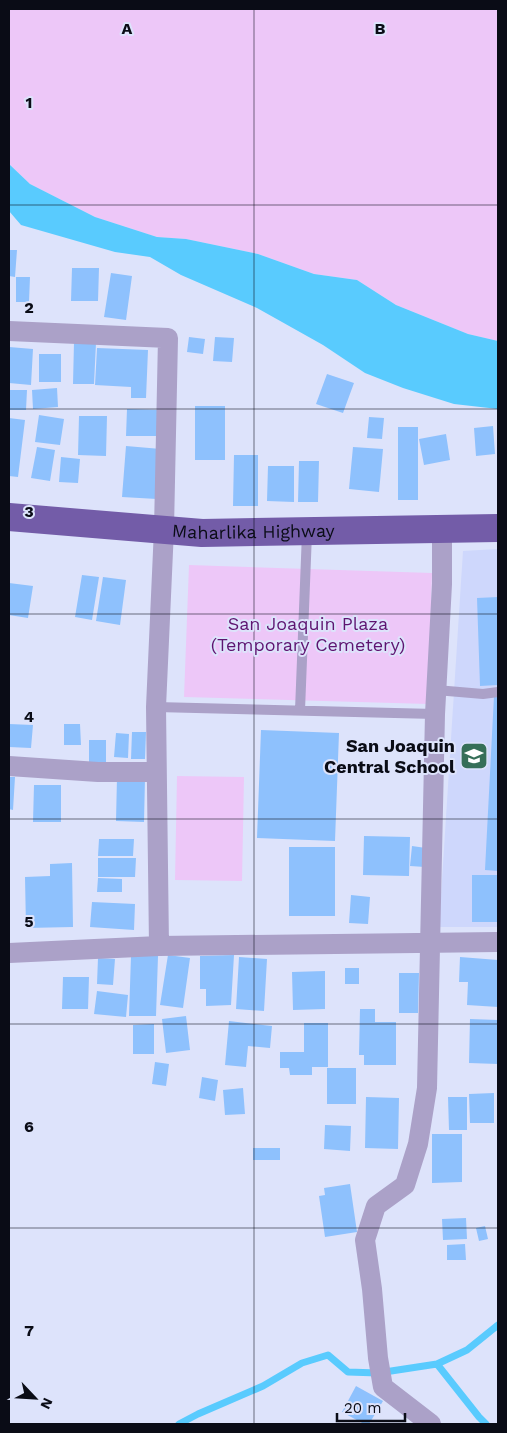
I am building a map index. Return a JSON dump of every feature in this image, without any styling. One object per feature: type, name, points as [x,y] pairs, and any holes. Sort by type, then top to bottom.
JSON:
[{"type":"highway","name":"Maharlika Highway","points":[[9,517],[202,534],[498,528]]},
{"type":"street","points":[[9,331],[168,338],[164,530],[156,707],[159,946]]},
{"type":"street","points":[[431,1424],[383,1387],[378,1358],[366,1240],[376,1206],[405,1185],[418,1144],[427,1088],[435,714],[442,584],[442,529]]},
{"type":"street","points":[[9,766],[98,772],[156,772]]},
{"type":"street","points":[[9,953],[159,946],[498,942]]},
{"type":"lane","points":[[300,710],[307,532]]},
{"type":"lane","points":[[436,690],[483,694],[498,692]]},
{"type":"lane","points":[[156,707],[435,714]]},
{"type":"shaded area","name":"San Joaquin Central School","points":[[498,549],[498,927],[439,927],[463,551]]},
{"type":"green space","points":[[9,9],[498,9],[498,341],[468,334],[396,305],[357,280],[314,274],[258,254],[186,239],[157,237],[95,217],[30,184],[9,164]]},
{"type":"green space","name":"San Joaquin Plaza (Temporary Cemetery)","points":[[189,565],[432,573],[428,704],[184,697]]},
{"type":"green space","points":[[177,776],[244,777],[242,881],[175,880]]},
{"type":"water","points":[[9,164],[30,184],[95,217],[157,237],[186,239],[258,254],[314,274],[357,280],[396,305],[468,334],[498,341],[498,409],[454,404],[403,388],[365,373],[323,345],[257,308],[181,275],[150,257],[115,252],[21,225],[9,211]]},
{"type":"building","points":[[9,250],[17,250],[15,277],[9,276]]},
{"type":"building","points":[[72,268],[99,268],[98,301],[71,301]]},
{"type":"building","points":[[111,273],[132,276],[126,320],[104,317]]},
{"type":"building","points":[[16,277],[30,277],[29,302],[16,302]]},
{"type":"building","points":[[189,337],[205,339],[203,354],[187,352]]},
{"type":"building","points":[[215,337],[234,338],[232,362],[213,361]]},
{"type":"building","points":[[74,342],[96,343],[94,384],[73,384]]},
{"type":"building","points":[[9,347],[33,349],[31,385],[9,383]]},
{"type":"building","points":[[97,348],[148,350],[146,398],[131,398],[131,387],[95,385]]},
{"type":"building","points":[[39,354],[61,354],[61,382],[39,382]]},
{"type":"building","points":[[327,374],[354,383],[343,413],[316,404]]},
{"type":"building","points":[[57,388],[58,407],[33,409],[32,390]]},
{"type":"building","points":[[9,390],[27,390],[26,410],[9,410]]},
{"type":"building","points":[[195,406],[225,406],[225,460],[195,460]]},
{"type":"building","points":[[127,409],[160,410],[159,436],[126,436]]},
{"type":"building","points":[[39,415],[64,419],[60,445],[35,442]]},
{"type":"building","points":[[79,416],[107,416],[106,456],[78,455]]},
{"type":"building","points":[[369,417],[384,418],[382,439],[367,438]]},
{"type":"building","points":[[9,418],[25,420],[18,477],[9,476]]},
{"type":"building","points":[[493,426],[495,454],[476,456],[474,428]]},
{"type":"building","points":[[398,427],[418,427],[418,500],[398,500]]},
{"type":"building","points":[[446,434],[450,460],[424,465],[419,439]]},
{"type":"building","points":[[126,446],[161,449],[157,499],[122,497]]},
{"type":"building","points":[[37,447],[55,450],[50,481],[31,478]]},
{"type":"building","points":[[353,447],[383,449],[379,492],[349,489]]},
{"type":"building","points":[[234,455],[258,455],[258,506],[233,506]]},
{"type":"building","points":[[61,457],[80,459],[78,483],[59,482]]},
{"type":"building","points":[[299,461],[319,461],[318,502],[298,502]]},
{"type":"building","points":[[268,466],[294,466],[294,502],[267,501]]},
{"type":"building","points":[[82,575],[99,577],[92,620],[75,617]]},
{"type":"building","points":[[103,577],[126,580],[120,625],[96,621]]},
{"type":"building","points":[[9,583],[33,586],[28,618],[9,615]]},
{"type":"building","points":[[498,597],[498,685],[480,686],[477,598]]},
{"type":"building","points":[[494,696],[498,697],[498,871],[485,870]]},
{"type":"building","points":[[9,724],[33,725],[31,748],[9,747]]},
{"type":"building","points":[[64,724],[80,724],[81,745],[64,745]]},
{"type":"building","points":[[261,730],[339,733],[335,841],[257,838]]},
{"type":"building","points":[[132,732],[146,732],[145,759],[131,759]]},
{"type":"building","points":[[116,733],[129,734],[128,758],[114,757]]},
{"type":"building","points":[[89,740],[106,740],[106,766],[89,766]]},
{"type":"building","points":[[9,777],[15,777],[13,810],[9,809]]},
{"type":"building","points":[[117,777],[145,778],[144,822],[116,821]]},
{"type":"building","points":[[34,785],[61,785],[61,822],[33,822]]},
{"type":"building","points":[[364,836],[410,837],[409,876],[363,875]]},
{"type":"building","points":[[99,839],[134,839],[133,856],[98,856]]},
{"type":"building","points":[[412,846],[426,848],[425,867],[410,866]]},
{"type":"building","points":[[289,847],[335,847],[335,916],[289,916]]},
{"type":"building","points":[[98,858],[136,858],[135,877],[98,877]]},
{"type":"building","points":[[72,863],[73,927],[26,928],[25,877],[50,876],[50,864]]},
{"type":"building","points":[[472,875],[498,875],[498,922],[472,922]]},
{"type":"building","points":[[98,878],[122,879],[122,892],[97,892]]},
{"type":"building","points":[[351,895],[370,897],[368,924],[349,923]]},
{"type":"building","points":[[92,902],[135,904],[134,930],[90,927]]},
{"type":"building","points":[[168,955],[190,958],[183,1008],[160,1005]]},
{"type":"building","points":[[234,955],[231,1005],[206,1006],[206,989],[200,989],[200,956]]},
{"type":"building","points":[[131,956],[158,956],[156,1016],[129,1016]]},
{"type":"building","points":[[239,957],[267,959],[264,1011],[236,1009]]},
{"type":"building","points":[[460,957],[498,960],[498,1007],[467,1005],[468,982],[459,982]]},
{"type":"building","points":[[98,958],[115,959],[113,985],[97,984]]},
{"type":"building","points":[[345,968],[359,968],[359,984],[345,984]]},
{"type":"building","points":[[325,971],[325,1009],[293,1010],[292,972]]},
{"type":"building","points":[[399,973],[419,973],[418,1013],[399,1013]]},
{"type":"building","points":[[63,977],[89,977],[88,1009],[62,1009]]},
{"type":"building","points":[[97,991],[128,995],[126,1017],[94,1014]]},
{"type":"building","points":[[360,1009],[375,1009],[375,1022],[396,1022],[396,1065],[364,1065],[364,1055],[359,1055]]},
{"type":"building","points":[[186,1016],[190,1050],[166,1053],[162,1019]]},
{"type":"building","points":[[470,1019],[498,1020],[498,1064],[469,1063]]},
{"type":"building","points":[[229,1021],[272,1026],[270,1048],[248,1046],[246,1067],[225,1065]]},
{"type":"building","points":[[304,1023],[328,1023],[328,1067],[312,1067],[312,1075],[290,1075],[289,1068],[280,1068],[280,1052],[304,1052]]},
{"type":"building","points":[[154,1024],[154,1054],[133,1054],[133,1025]]},
{"type":"building","points":[[155,1062],[169,1064],[166,1086],[152,1084]]},
{"type":"building","points":[[327,1068],[356,1068],[356,1104],[327,1104]]},
{"type":"building","points":[[202,1077],[218,1080],[215,1101],[199,1098]]},
{"type":"building","points":[[243,1088],[245,1114],[225,1115],[223,1090]]},
{"type":"building","points":[[494,1093],[494,1123],[470,1123],[469,1094]]},
{"type":"building","points":[[366,1097],[399,1098],[398,1149],[365,1148]]},
{"type":"building","points":[[448,1097],[467,1097],[467,1130],[449,1130]]},
{"type":"building","points":[[325,1125],[351,1126],[350,1151],[324,1149]]},
{"type":"building","points":[[432,1134],[462,1134],[462,1182],[432,1183]]},
{"type":"building","points":[[253,1148],[280,1148],[280,1160],[253,1160]]},
{"type":"building","points":[[350,1184],[357,1232],[325,1237],[319,1196],[325,1195],[324,1188]]},
{"type":"building","points":[[466,1218],[467,1239],[443,1240],[442,1219]]},
{"type":"building","points":[[485,1226],[488,1239],[479,1241],[476,1228]]},
{"type":"building","points":[[465,1244],[466,1260],[447,1260],[447,1245]]},
{"type":"building","points":[[356,1386],[383,1401],[369,1424],[364,1424],[342,1412]]},
{"type":"waterway","points":[[179,1424],[263,1386],[302,1363],[328,1355],[348,1372],[378,1373],[437,1364],[467,1350],[498,1325]]},
{"type":"waterway","points":[[437,1364],[486,1424]]},
{"type":"place","name":"San Joaquin Central School","points":[[474,756]]}]
